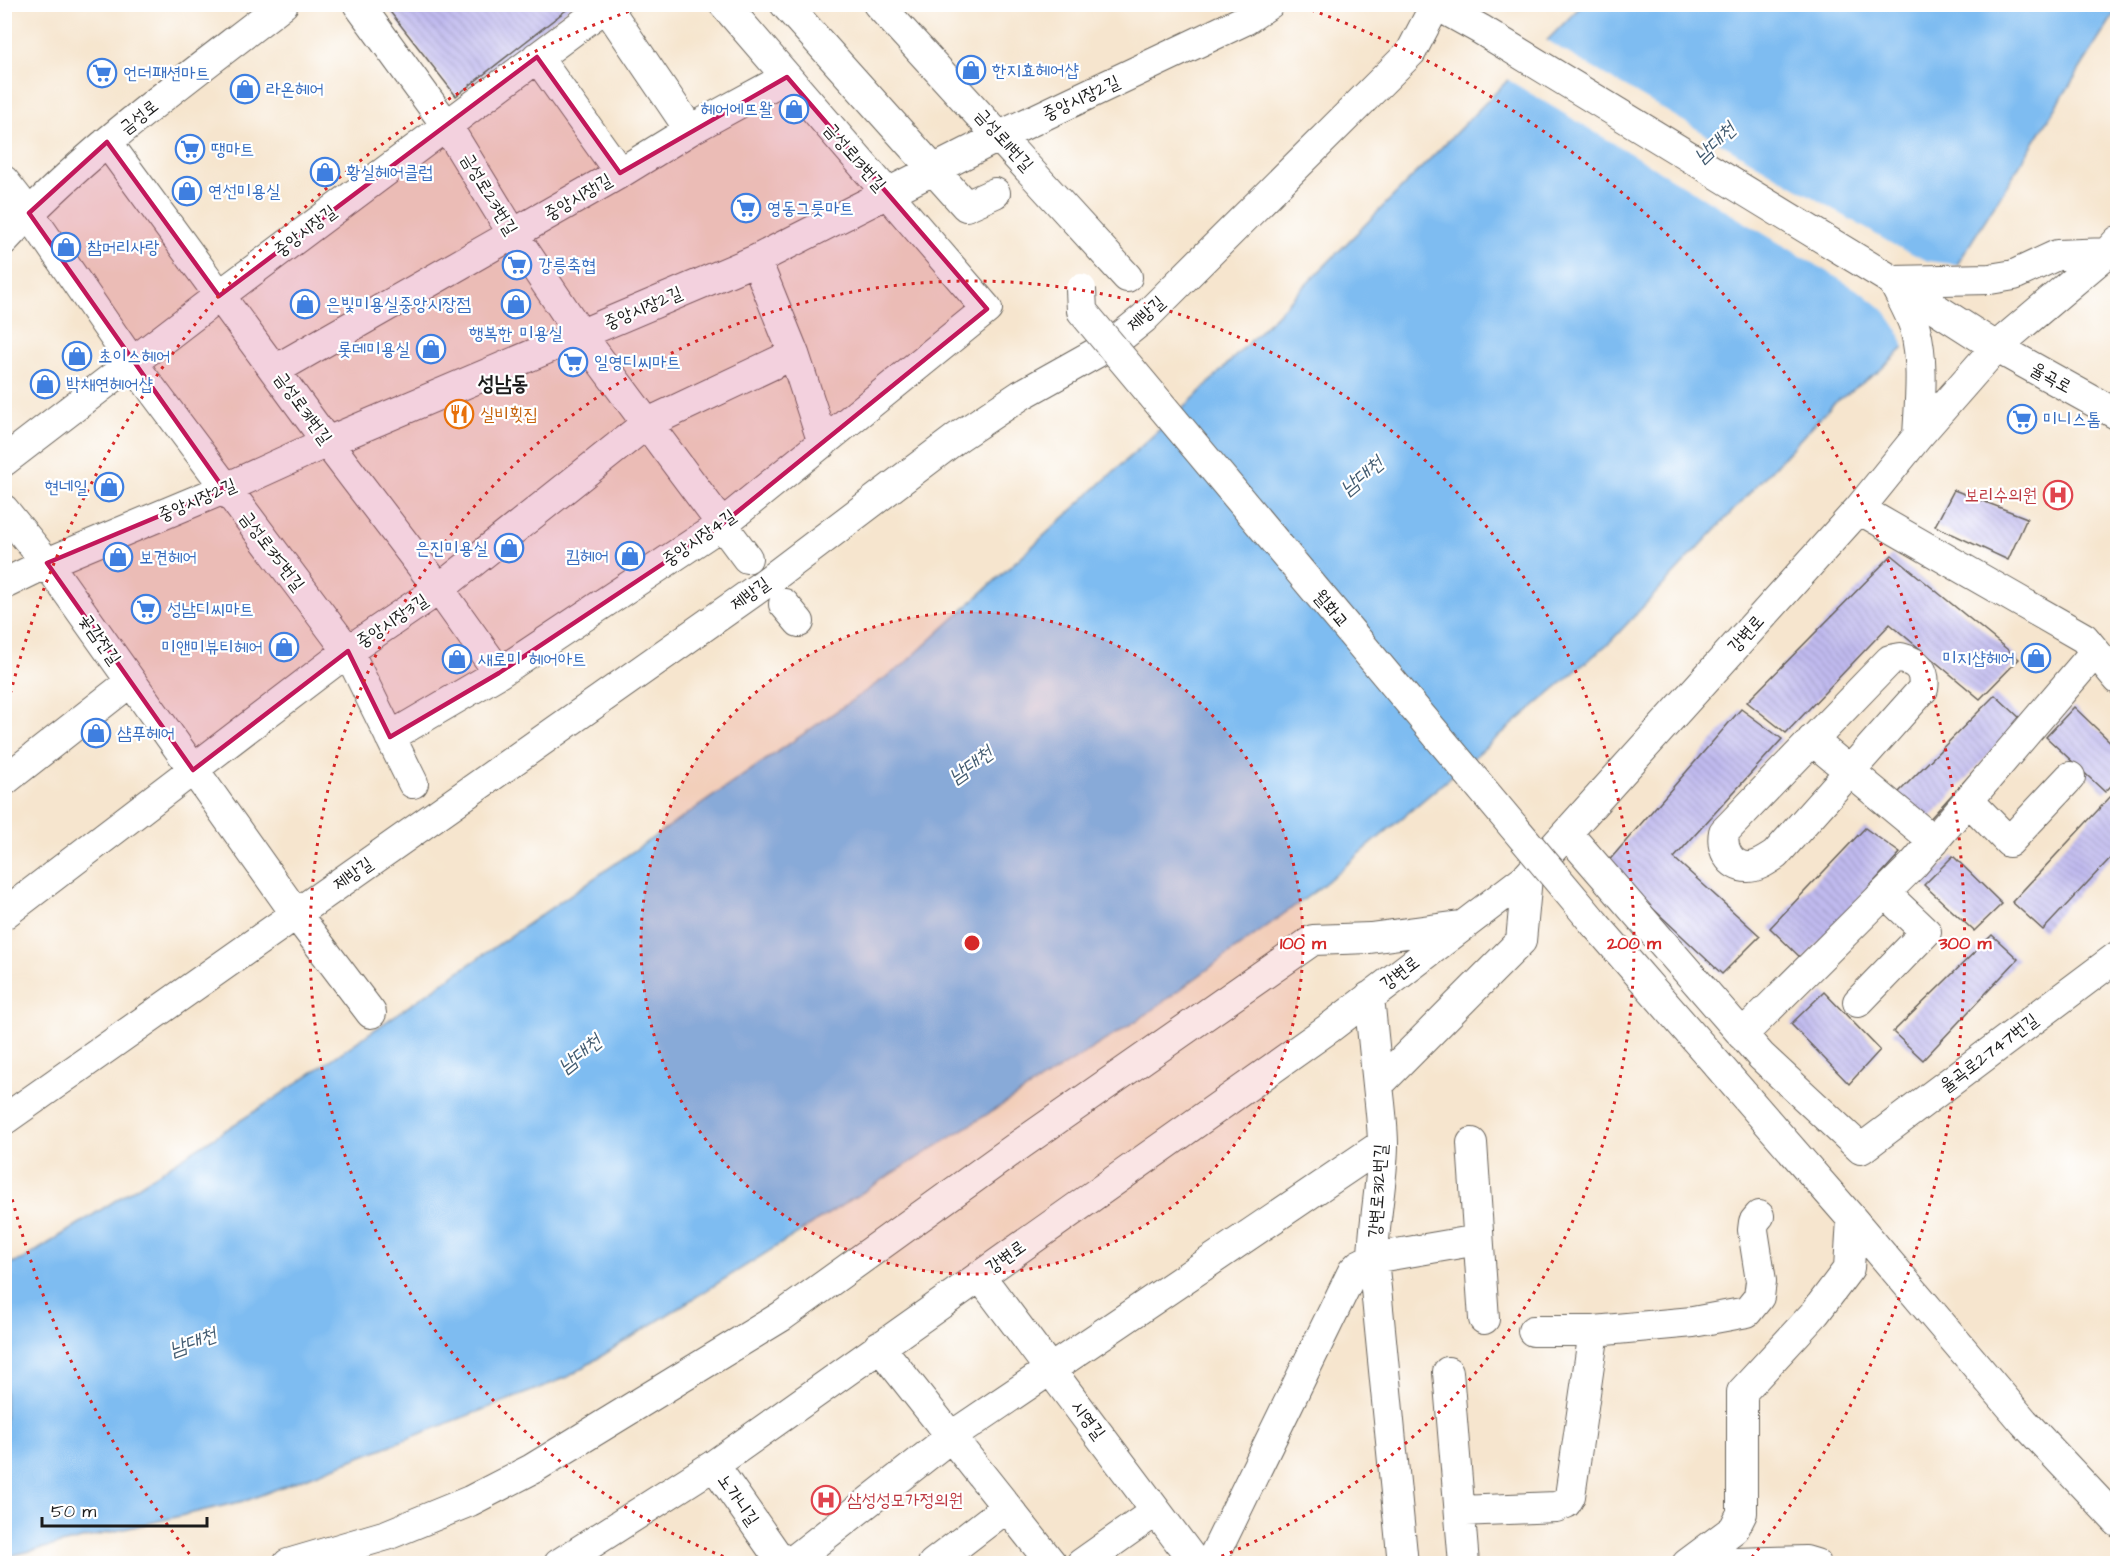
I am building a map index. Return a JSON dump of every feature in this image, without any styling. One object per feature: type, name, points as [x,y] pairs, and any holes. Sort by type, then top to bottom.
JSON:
[{"type":"street","name":"금성로","points":[[4,240],[29,213],[107,142],[283,4]]},
{"type":"street","name":"금성로23번길","points":[[358,4],[447,126],[513,234],[581,335],[747,558]]},
{"type":"street","name":"금성로13번길","points":[[724,4],[987,309]]},
{"type":"street","points":[[785,4],[966,206],[995,193]]},
{"type":"street","name":"금성로11번길","points":[[878,4],[1128,277]]},
{"type":"street","name":"중앙시장2길","points":[[4,584],[224,489],[327,441],[756,260],[1000,136],[1245,20],[1269,4]]},
{"type":"street","name":"중앙시장길","points":[[4,461],[219,296],[607,5]]},
{"type":"street","points":[[607,5],[690,130]]},
{"type":"street","name":"율곡로","points":[[1435,5],[1480,28],[1893,280],[1991,344],[2118,416]]},
{"type":"street","name":"제방길","points":[[4,1120],[764,584],[958,437],[1021,395],[1112,344],[1144,318],[1411,52],[1435,5]]},
{"type":"street","points":[[537,57],[620,172]]},
{"type":"street","name":"중앙시장1길","points":[[275,370],[690,130],[787,77]]},
{"type":"street","name":"금성로31번길","points":[[107,142],[499,673]]},
{"type":"street","name":"금성로35번길","points":[[4,181],[224,489],[348,651],[413,783]]},
{"type":"street","points":[[1917,436],[1921,377],[1914,325],[1893,280],[1998,278],[2014,275],[2057,255],[2112,247]]},
{"type":"street","name":"강변로","points":[[560,1563],[714,1465],[1328,1029],[1527,877],[1859,510],[1991,344],[2112,247]]},
{"type":"street","points":[[756,260],[794,354],[823,443]]},
{"type":"street","name":"월화교","points":[[1081,289],[1082,311],[1595,924],[1852,1219],[2024,1422],[2118,1522]]},
{"type":"street","name":"중앙시장4길","points":[[390,736],[499,673],[721,525],[987,309]]},
{"type":"street","name":"중앙시장3길","points":[[4,914],[348,651],[439,589],[646,424],[794,354]]},
{"type":"street","name":"곶감전길","points":[[4,510],[47,564],[296,914],[371,1013]]},
{"type":"street","points":[[1859,510],[2084,638],[2118,678]]},
{"type":"street","points":[[1568,833],[1742,1035],[1934,841],[2096,652]]},
{"type":"street","points":[[1901,658],[1912,660],[1920,667],[1925,679],[1923,689],[1774,855],[1761,864],[1748,867],[1736,863],[1726,855],[1722,843],[1724,832],[1812,740],[1890,660],[1901,658]]},
{"type":"street","points":[[4,781],[130,682]]},
{"type":"street","points":[[1812,740],[1934,841]]},
{"type":"street","points":[[1968,801],[2009,842],[2070,777]]},
{"type":"street","points":[[1378,1085],[1521,941],[1527,877]]},
{"type":"street","points":[[1858,1002],[1926,932],[1885,893]]},
{"type":"street","points":[[288,1563],[387,1535],[470,1501],[552,1457],[782,1316],[1021,1144],[1313,940],[1370,938],[1462,926]]},
{"type":"street","name":"율곡로2747번길","points":[[1742,1035],[1761,1056],[1861,1149],[2118,956]]},
{"type":"street","name":"강변로312번길","points":[[1369,997],[1383,1144],[1380,1190],[1374,1224],[1373,1258],[1403,1563]]},
{"type":"street","points":[[1472,1143],[1484,1319]]},
{"type":"street","points":[[789,1563],[952,1437],[1383,1144]]},
{"type":"street","points":[[1533,1331],[1594,1331],[1694,1322],[1747,1312],[1759,1297],[1761,1281],[1753,1230],[1754,1222],[1759,1216]]},
{"type":"street","points":[[1687,1563],[1734,1529],[1742,1513],[1742,1392],[1815,1313],[1849,1268],[1852,1219]]},
{"type":"street","points":[[1210,1563],[1349,1278],[1359,1265],[1373,1258],[1478,1240]]},
{"type":"street","name":"시영길","points":[[980,1276],[1196,1563]]},
{"type":"street","points":[[1460,1511],[1556,1507],[1566,1503],[1570,1496],[1594,1331]]},
{"type":"street","points":[[879,1346],[1052,1563]]},
{"type":"street","points":[[1448,1372],[1464,1563]]},
{"type":"street","name":"노가니길","points":[[714,1465],[783,1563]]},
{"type":"street","points":[[933,1563],[1007,1507]]},
{"type":"street","points":[[1081,1563],[1156,1511]]},
{"type":"street","points":[[1700,1563],[1806,1561],[1816,1563]]},
{"type":"highlighted area","points":[[537,57],[620,173],[787,77],[987,309],[721,525],[499,673],[390,737],[348,651],[193,770],[47,563],[224,489],[29,213],[107,142],[219,296]]},
{"type":"water","name":"남대천","points":[[1582,5],[2116,5],[2117,10],[1906,346],[1878,372],[1833,404],[1610,642],[1318,889],[1141,1018],[568,1377],[248,1500],[5,1557],[5,1265],[24,1259],[274,1099],[902,666],[1196,396]]},
{"type":"pier","points":[[1544,39],[1892,244],[1928,261],[1961,265],[1905,351],[1898,330],[1885,311],[1864,294],[1505,78]]},
{"type":"building","points":[[384,4],[574,4],[456,96]]},
{"type":"building","points":[[1954,490],[2027,518],[2008,560],[1935,526]]},
{"type":"building","points":[[1892,555],[2019,659],[1980,699],[1890,624],[1786,733],[1747,702]]},
{"type":"building","points":[[1995,695],[2021,719],[1927,822],[1897,794]]},
{"type":"building","points":[[2074,707],[2118,749],[2118,779],[2105,792],[2046,737]]},
{"type":"building","points":[[1741,709],[1782,739],[1674,858],[1760,936],[1722,974],[1606,864]]},
{"type":"building","points":[[2112,795],[2118,802],[2118,850],[2043,930],[2012,902]]},
{"type":"building","points":[[1865,828],[1900,853],[1803,960],[1770,928]]},
{"type":"building","points":[[1953,856],[2002,904],[1974,931],[1924,885]]},
{"type":"building","points":[[1992,935],[2018,959],[1923,1060],[1893,1032]]},
{"type":"building","points":[[1824,992],[1880,1050],[1849,1084],[1791,1024]]},
{"type":"place","name":"한지효헤어샵","points":[[971,70]]},
{"type":"place","name":"언더패션마트","points":[[102,73]]},
{"type":"place","name":"라온헤어","points":[[245,89]]},
{"type":"place","name":"헤어에뜨왈","points":[[794,109]]},
{"type":"place","name":"땡마트","points":[[190,149]]},
{"type":"place","name":"황실헤어클럽","points":[[325,172]]},
{"type":"place","name":"연선미용실","points":[[187,191]]},
{"type":"place","name":"영동그릇마트","points":[[746,208]]},
{"type":"place","name":"참머리사랑","points":[[66,247]]},
{"type":"place","name":"강릉축협","points":[[517,265]]},
{"type":"place","name":"은빛미용실중앙시장점","points":[[305,304]]},
{"type":"place","name":"행복한 미용실","points":[[516,304]]},
{"type":"place","name":"롯데미용실","points":[[431,349]]},
{"type":"place","name":"초이스헤어","points":[[77,356]]},
{"type":"place","name":"일영디씨마트","points":[[573,362]]},
{"type":"place","name":"박채연헤어샵","points":[[45,384]]},
{"type":"place","name":"실비횟집","points":[[459,414]]},
{"type":"place","name":"미니스톰","points":[[2022,419]]},
{"type":"place","name":"현네일","points":[[109,487]]},
{"type":"place","name":"보리수의원","points":[[2058,495]]},
{"type":"place","name":"은진미용실","points":[[509,548]]},
{"type":"place","name":"킴헤어","points":[[630,556]]},
{"type":"place","name":"보견헤어","points":[[118,557]]},
{"type":"place","name":"성남디씨마트","points":[[146,609]]},
{"type":"place","name":"미앤미뷰티헤어","points":[[284,647]]},
{"type":"place","name":"미지샵헤어","points":[[2036,658]]},
{"type":"place","name":"새로미 헤어아트","points":[[457,659]]},
{"type":"place","name":"샴푸헤어","points":[[96,733]]},
{"type":"place","name":"삼성성모가정의원","points":[[826,1500]]},
{"type":"district","name":"성남동","points":[[503,383]]}]
